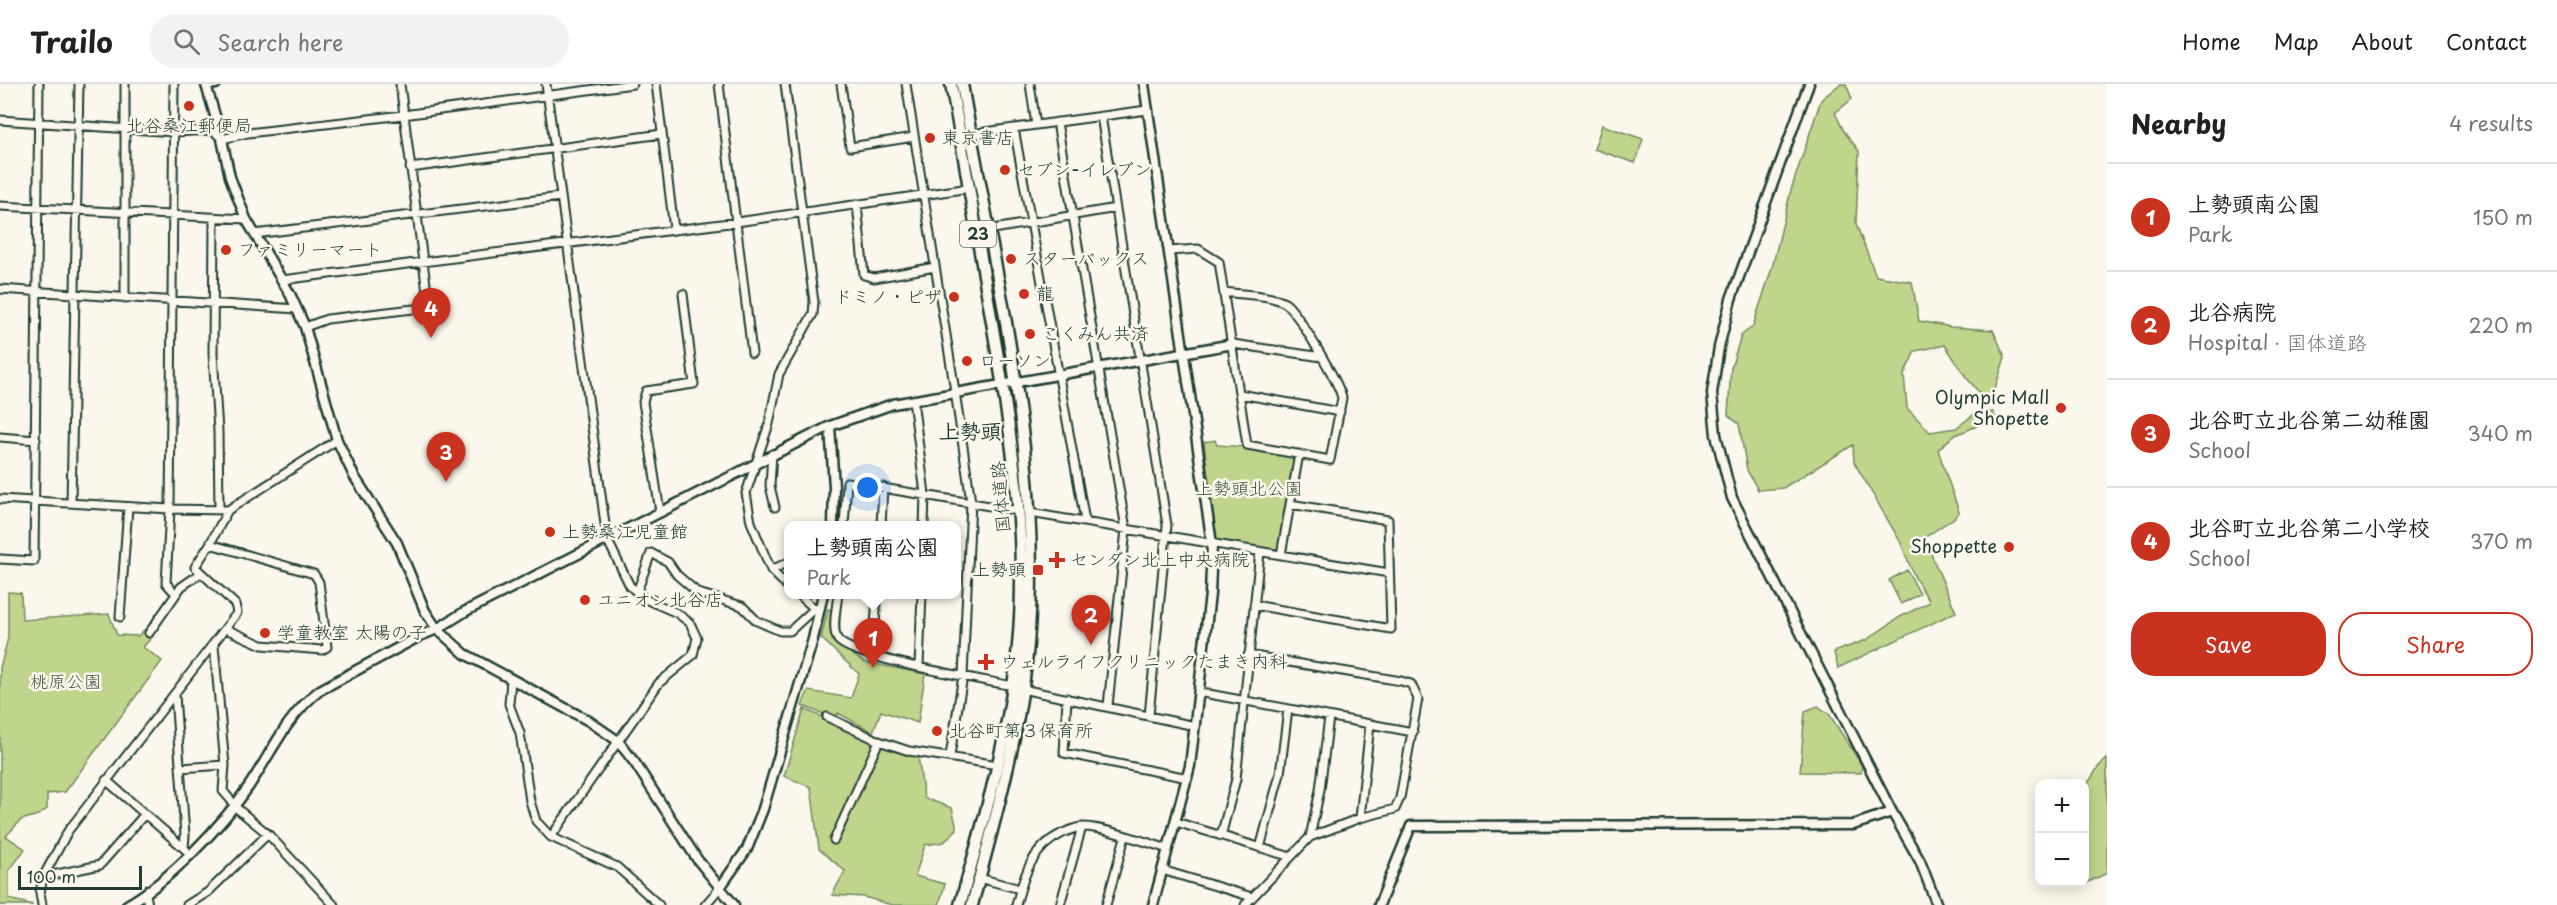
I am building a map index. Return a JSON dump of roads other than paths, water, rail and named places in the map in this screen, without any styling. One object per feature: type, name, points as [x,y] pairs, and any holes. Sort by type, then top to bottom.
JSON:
[{"type":"main road","name":"国体道路","points":[[951,84],[1025,512]]},
{"type":"main road","name":"国体道路","points":[[962,84],[1016,382],[1026,458],[1025,512],[1030,606],[1009,760],[972,905]]},
{"type":"main road","name":"国体道路","points":[[960,905],[1018,687]]},
{"type":"street","points":[[0,559],[34,561],[39,84]]},
{"type":"street","points":[[70,503],[79,84]]},
{"type":"street","points":[[125,84],[123,214],[125,298]]},
{"type":"street","points":[[174,84],[170,509],[166,583],[176,594]]},
{"type":"street","points":[[216,84],[204,84],[222,139],[230,177],[246,219],[282,280],[305,327],[337,440],[354,476],[397,543],[425,611],[437,629],[465,654],[579,716],[618,741],[635,763],[697,859],[734,905]]},
{"type":"street","points":[[305,327],[327,319],[422,308],[428,300],[400,84]]},
{"type":"street","points":[[546,84],[607,539],[630,586],[645,599],[677,613],[690,623],[697,638],[693,655],[659,683],[551,837]]},
{"type":"street","points":[[222,139],[248,133],[404,115],[633,84]]},
{"type":"street","points":[[656,84],[674,229]]},
{"type":"street","points":[[719,84],[752,353]]},
{"type":"street","points":[[784,583],[771,570],[751,522],[746,493],[769,424],[779,374],[813,314],[814,302],[785,84]]},
{"type":"street","points":[[841,84],[850,147],[914,137]]},
{"type":"street","points":[[906,84],[971,502],[963,676],[950,756]]},
{"type":"street","points":[[1030,84],[1036,125]]},
{"type":"street","points":[[1144,84],[1212,544],[1209,594],[1188,778],[1153,905]]},
{"type":"street","points":[[1809,84],[1731,299],[1719,347],[1712,393],[1716,435],[1732,498],[1892,812],[1920,861],[1936,905]]},
{"type":"street","points":[[970,134],[1147,110]]},
{"type":"street","points":[[1101,116],[1141,359],[1166,536],[1149,716]]},
{"type":"street","points":[[0,120],[174,132],[213,130],[222,139]]},
{"type":"street","points":[[1057,122],[1126,528],[1108,706]]},
{"type":"street","points":[[1014,128],[1085,521]]},
{"type":"street","points":[[410,168],[662,134]]},
{"type":"street","points":[[282,280],[737,222],[970,188]]},
{"type":"street","points":[[254,234],[560,197]]},
{"type":"street","points":[[857,204],[864,275],[874,278],[935,267]]},
{"type":"street","points":[[0,206],[173,217],[246,219]]},
{"type":"street","points":[[988,230],[1116,208]]},
{"type":"street","points":[[214,219],[213,304],[219,509]]},
{"type":"street","points":[[1169,251],[1198,249],[1219,262],[1247,445],[1330,460],[1342,398],[1341,389],[1322,357],[1287,304],[1277,300],[1225,292]]},
{"type":"street","points":[[0,289],[297,309]]},
{"type":"street","points":[[660,512],[643,402],[646,392],[694,384],[683,294]]},
{"type":"street","points":[[127,905],[164,880],[187,851],[234,805],[248,787],[287,723],[307,700],[333,681],[830,426],[876,408],[955,391],[1233,344],[1322,357]]},
{"type":"street","points":[[1240,394],[1340,412]]},
{"type":"street","points":[[913,400],[925,494],[924,521]]},
{"type":"street","points":[[830,426],[833,455],[832,521]]},
{"type":"street","points":[[0,437],[36,440]]},
{"type":"street","points":[[42,905],[40,893],[43,877],[68,831],[237,613],[237,607],[195,567],[228,510],[337,440]]},
{"type":"street","points":[[772,454],[770,486],[775,507]]},
{"type":"street","points":[[1281,555],[1299,454]]},
{"type":"street","points":[[844,521],[847,482],[1389,573]]},
{"type":"street","points":[[881,521],[883,487]]},
{"type":"street","points":[[0,499],[128,507],[228,510]]},
{"type":"street","points":[[1254,605],[1391,629],[1388,520],[1290,504]]},
{"type":"street","points":[[120,617],[128,507]]},
{"type":"street","points":[[210,544],[314,574],[319,582],[327,647],[322,650],[262,645],[226,629]]},
{"type":"street","points":[[1221,836],[1236,779],[1260,552]]},
{"type":"street","points":[[637,592],[651,553],[668,562],[677,575],[698,593],[742,606],[757,621],[780,631],[790,631],[817,611]]},
{"type":"street","points":[[771,570],[784,564]]},
{"type":"street","points":[[149,633],[176,594],[201,573]]},
{"type":"street","points":[[804,599],[817,611]]},
{"type":"street","points":[[705,905],[743,855],[758,825],[822,599]]},
{"type":"street","points":[[838,599],[837,639],[873,657],[1195,726]]},
{"type":"street","points":[[873,657],[877,599]]},
{"type":"street","points":[[919,666],[922,599]]},
{"type":"street","points":[[214,644],[225,765],[223,791],[234,805],[268,834],[334,905]]},
{"type":"street","points":[[1245,905],[1310,837],[1360,818],[1389,812],[1398,804],[1418,703],[1411,684],[1248,655]]},
{"type":"street","points":[[510,680],[508,704],[520,733],[530,801],[536,821],[551,837],[617,867],[659,905]]},
{"type":"street","points":[[1198,692],[1413,732]]},
{"type":"street","points":[[175,695],[187,851]]},
{"type":"street","points":[[1067,698],[1064,753],[1188,778]]},
{"type":"street","points":[[1260,848],[1280,774],[1288,709]]},
{"type":"street","points":[[827,717],[879,741],[909,751],[998,765]]},
{"type":"street","points":[[1310,837],[1320,790],[1329,717]]},
{"type":"street","points":[[1360,818],[1370,724]]},
{"type":"street","points":[[834,840],[879,741]]},
{"type":"street","points":[[180,768],[225,765]]},
{"type":"street","points":[[106,780],[187,851]]},
{"type":"street","points":[[1379,905],[1411,826],[1853,825],[1892,812]]},
{"type":"street","points":[[43,877],[97,866],[144,814]]},
{"type":"street","points":[[1176,822],[1291,857]]},
{"type":"street","points":[[1016,905],[1029,864],[1035,853],[1056,837],[1082,826],[1168,849]]},
{"type":"street","points":[[1060,905],[1082,826]]},
{"type":"street","points":[[187,905],[208,892],[268,834]]},
{"type":"street","points":[[1106,905],[1125,837]]},
{"type":"street","points":[[1162,870],[1252,897]]},
{"type":"street","points":[[979,878],[1020,889]]},
{"type":"street","points":[[146,894],[148,905]]},
{"type":"place","name":"北谷桑江郵便局","points":[[189,106]]},
{"type":"place","name":"東京書店","points":[[930,138]]},
{"type":"place","name":"セブン-イレブン","points":[[1005,170]]},
{"type":"place","name":"ファミリーマート","points":[[226,250]]},
{"type":"place","name":"スターバックス","points":[[1011,259]]},
{"type":"place","name":"龍","points":[[1024,294]]},
{"type":"place","name":"ドミノ・ピザ","points":[[954,297]]},
{"type":"place","name":"こくみん共済","points":[[1030,334]]},
{"type":"place","name":"北谷町立北谷第二小学校","points":[[431,338]]},
{"type":"place","name":"ローソン","points":[[967,361]]},
{"type":"place","name":"Olympic Mall Shopette","points":[[2061,408]]},
{"type":"place","name":"北谷町立北谷第二幼稚園","points":[[446,482]]},
{"type":"place","name":"上勢桑江児童館","points":[[550,532]]},
{"type":"place","name":"Shoppette","points":[[2009,547]]},
{"type":"place","name":"センダン北上中央病院","points":[[1057,560]]},
{"type":"place","name":"上勢頭","points":[[1038,570]]},
{"type":"place","name":"ユニオン北谷店","points":[[585,600]]},
{"type":"place","name":"学童教室 太陽の子","points":[[265,633]]},
{"type":"place","name":"北谷病院","points":[[1091,645]]},
{"type":"place","name":"ウェルライフクリニックたまき内科","points":[[986,662]]},
{"type":"place","name":"上勢頭南公園","points":[[873,668]]},
{"type":"place","name":"北谷町第３保育所","points":[[937,731]]},
{"type":"district","name":"上勢頭","points":[[970,432]]},
{"type":"park label","name":"上勢頭北公園","points":[[1249,489]]},
{"type":"park label","name":"桃原公園","points":[[66,682]]}]
